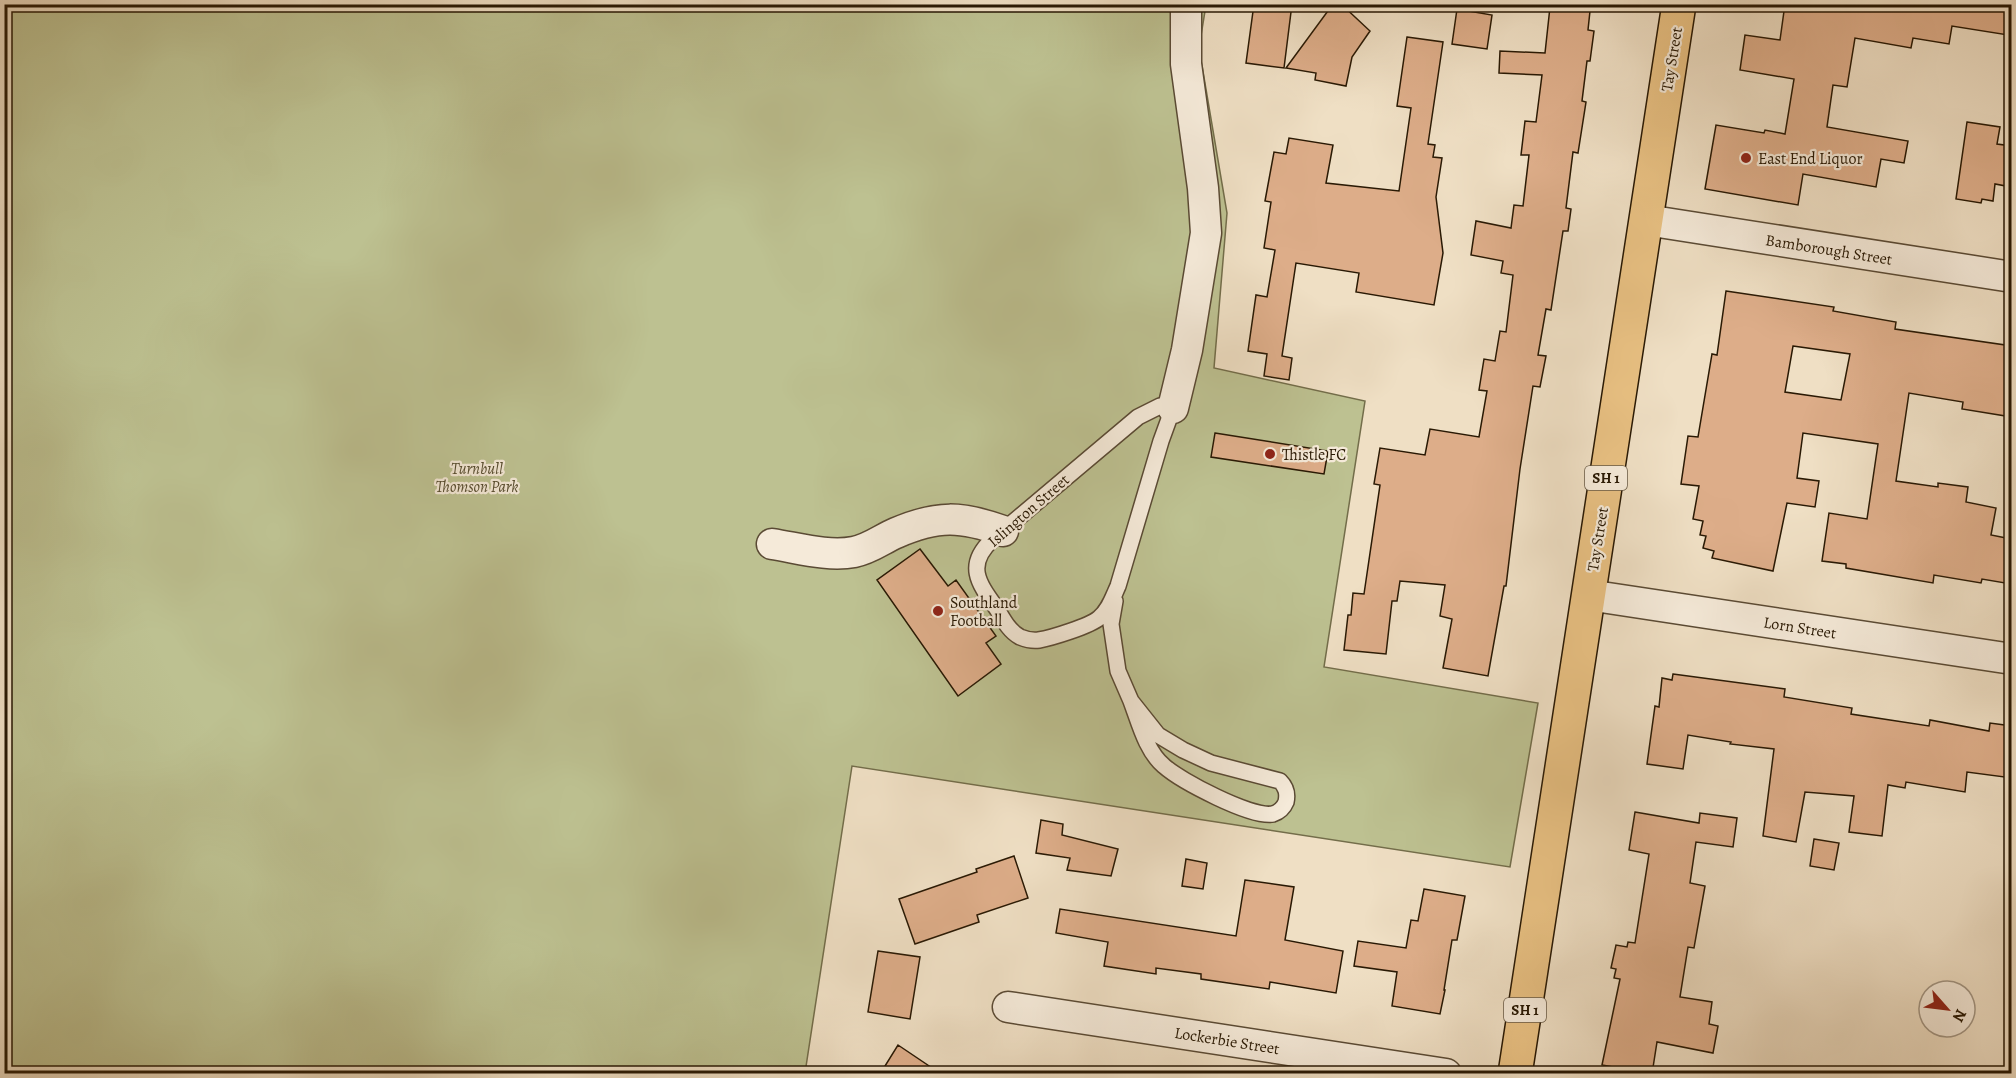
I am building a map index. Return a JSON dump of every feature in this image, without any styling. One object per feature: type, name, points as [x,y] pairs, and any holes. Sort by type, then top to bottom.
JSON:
[{"type":"highway","name":"Tay Street","points":[[1515,1074],[1679,4]]},
{"type":"street","name":"Islington Street","points":[[1173,408],[1187,350],[1206,234],[1203,188],[1186,64],[1186,4]]},
{"type":"street","name":"Bamborough Street","points":[[1646,220],[2012,277]]},
{"type":"street","points":[[772,544],[829,553],[854,552],[896,533],[926,523],[949,519],[970,520],[1003,531]]},
{"type":"street","name":"Lorn Street","points":[[1588,595],[2012,659]]},
{"type":"street","name":"Lockerbie Street","points":[[1008,1007],[1446,1074]]},
{"type":"lane","name":"Islington Street","points":[[1160,406],[1173,408],[1118,586],[1105,612],[1092,623],[1038,640],[1021,637],[1012,632],[979,582],[977,572],[978,561],[985,546],[1003,531],[1138,417],[1160,406]]},
{"type":"lane","points":[[1118,586],[1111,624],[1118,671],[1148,743],[1163,766],[1214,796],[1234,804],[1266,814],[1275,813],[1284,807],[1287,796],[1285,787],[1280,781],[1211,763],[1183,750],[1158,735],[1131,701]]},
{"type":"green space","name":"Turnbull Thomson Park","points":[[5,5],[1206,5],[1199,48],[1227,213],[1214,368],[1365,401],[1324,667],[1538,703],[1510,867],[852,766],[805,1073],[5,1074]]},
{"type":"building","points":[[1254,4],[1292,4],[1284,68],[1246,63]]},
{"type":"building","points":[[1333,4],[1341,4],[1370,31],[1352,57],[1346,86],[1315,80],[1316,73],[1286,68]]},
{"type":"building","points":[[1785,4],[2012,4],[2012,14],[2008,35],[1952,26],[1949,44],[1913,38],[1911,48],[1855,38],[1847,87],[1833,85],[1827,127],[1908,141],[1904,163],[1881,159],[1876,187],[1803,174],[1798,205],[1705,189],[1716,125],[1785,134],[1794,79],[1740,70],[1745,35],[1780,40]]},
{"type":"building","points":[[1550,7],[1590,11],[1588,30],[1594,31],[1590,61],[1587,61],[1582,101],[1586,102],[1578,153],[1573,152],[1566,208],[1571,209],[1568,231],[1563,231],[1551,310],[1546,309],[1538,355],[1546,356],[1540,387],[1533,386],[1506,586],[1504,586],[1488,676],[1443,668],[1452,619],[1440,616],[1445,585],[1400,581],[1397,601],[1392,601],[1386,654],[1344,650],[1353,593],[1364,594],[1380,485],[1374,484],[1380,448],[1425,455],[1430,429],[1479,437],[1487,391],[1479,390],[1484,359],[1495,361],[1500,331],[1506,332],[1513,275],[1501,273],[1503,261],[1471,255],[1476,221],[1511,228],[1514,205],[1523,206],[1529,155],[1521,155],[1525,121],[1536,122],[1542,75],[1499,73],[1500,51],[1545,53]]},
{"type":"building","points":[[1457,9],[1492,15],[1487,49],[1452,44]]},
{"type":"building","points":[[1407,37],[1443,42],[1428,144],[1435,145],[1433,157],[1442,158],[1436,197],[1443,253],[1434,305],[1356,292],[1359,273],[1296,263],[1282,356],[1292,358],[1289,380],[1264,376],[1267,354],[1248,351],[1256,295],[1267,297],[1275,250],[1264,248],[1271,202],[1265,201],[1274,152],[1286,154],[1289,138],[1333,145],[1326,183],[1399,191],[1411,108],[1397,106]]},
{"type":"building","points":[[1967,122],[2000,127],[1997,144],[2012,146],[2006,186],[1995,184],[1993,201],[1982,199],[1981,203],[1956,199]]},
{"type":"building","points":[[1726,291],[1834,307],[1833,311],[1896,322],[1895,329],[2012,346],[2012,417],[1962,409],[1963,402],[1909,393],[1896,481],[1938,487],[1938,483],[1968,487],[1966,502],[1996,508],[1991,535],[2006,538],[2012,545],[2005,583],[1982,579],[1981,583],[1934,575],[1933,583],[1846,568],[1846,564],[1822,561],[1829,513],[1867,519],[1878,444],[1803,433],[1797,478],[1819,481],[1815,507],[1787,503],[1773,571],[1712,558],[1714,551],[1703,548],[1706,536],[1700,535],[1703,521],[1693,519],[1699,486],[1681,484],[1688,436],[1698,437],[1712,354],[1717,355]],"holes":[[[1793,346],[1850,354],[1841,400],[1785,392]]]},
{"type":"building","name":"Thistle FC","points":[[1215,433],[1328,451],[1324,474],[1211,457]]},
{"type":"building","name":"Southland Football","points":[[920,549],[948,586],[956,580],[996,636],[986,643],[1001,664],[958,696],[877,580]]},
{"type":"building","points":[[1673,674],[1785,689],[1784,697],[1852,708],[1851,714],[1929,726],[1930,720],[1989,731],[1990,723],[2012,726],[2012,778],[1967,772],[1965,792],[1906,782],[1905,788],[1888,785],[1882,836],[1849,832],[1854,796],[1805,792],[1796,842],[1763,836],[1774,749],[1730,744],[1731,742],[1688,735],[1683,769],[1647,764],[1655,706],[1659,707],[1662,678],[1672,680]]},
{"type":"building","points":[[1635,812],[1699,823],[1700,813],[1737,818],[1733,847],[1696,842],[1690,883],[1705,886],[1694,948],[1688,947],[1680,997],[1712,1002],[1709,1024],[1718,1026],[1713,1053],[1657,1042],[1652,1074],[1602,1065],[1620,979],[1614,978],[1616,969],[1611,968],[1616,945],[1627,947],[1628,942],[1635,943],[1649,854],[1629,850]]},
{"type":"building","points":[[1041,820],[1063,824],[1062,835],[1118,849],[1111,876],[1067,870],[1070,858],[1036,853]]},
{"type":"building","points":[[1814,839],[1839,843],[1834,870],[1810,866]]},
{"type":"building","points":[[1014,856],[1028,898],[977,915],[979,922],[915,944],[899,899],[977,872],[976,869]]},
{"type":"building","points":[[1186,859],[1207,863],[1203,889],[1182,886]]},
{"type":"building","points":[[1245,880],[1294,887],[1285,940],[1343,951],[1336,993],[1270,982],[1269,989],[1201,979],[1201,974],[1156,968],[1156,974],[1104,966],[1108,942],[1056,933],[1060,909],[1236,936]]},
{"type":"building","points":[[1424,889],[1465,896],[1457,940],[1452,940],[1440,1014],[1392,1006],[1397,972],[1354,966],[1358,941],[1406,948],[1411,920],[1418,921]]},
{"type":"building","points":[[878,951],[920,957],[910,1019],[868,1012]]},
{"type":"building","points":[[898,1045],[941,1074],[880,1074]]},
{"type":"place","name":"East End Liquor","points":[[1746,158]]},
{"type":"place","name":"Thistle FC","points":[[1270,454]]},
{"type":"place","name":"Southland Football","points":[[938,611]]}]
